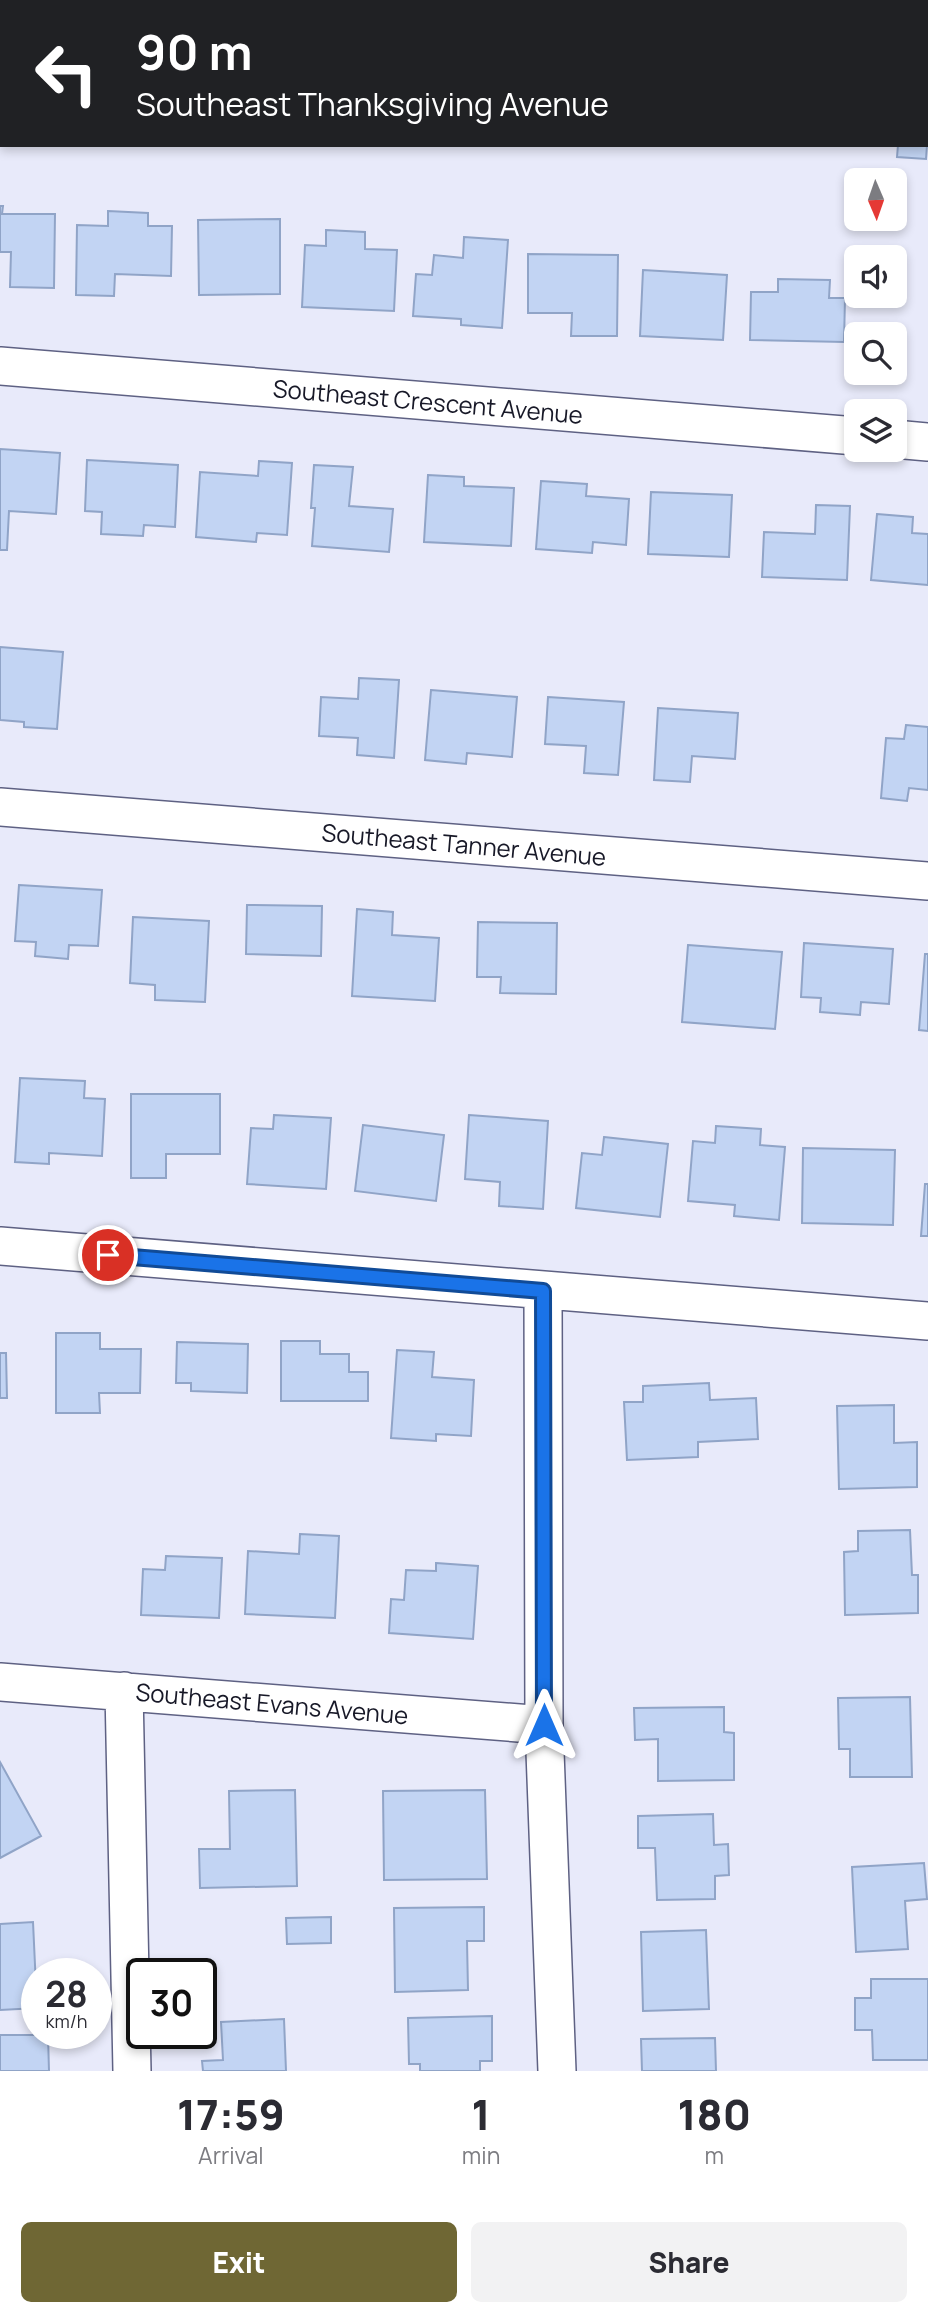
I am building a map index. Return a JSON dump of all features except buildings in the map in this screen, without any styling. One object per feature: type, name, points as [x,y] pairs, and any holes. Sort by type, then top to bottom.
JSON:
[{"type":"street","name":"Southeast Crescent Avenue","points":[[0,366],[844,435]]},
{"type":"street","points":[[907,440],[928,442]]},
{"type":"street","name":"Southeast Tanner Avenue","points":[[0,807],[928,881]]},
{"type":"street","points":[[0,1246],[928,1321]]},
{"type":"street","points":[[543,1291],[544,1725],[557,2071]]},
{"type":"street","name":"Southeast Evans Avenue","points":[[0,1682],[544,1725]]},
{"type":"street","points":[[124,1691],[132,2071]]},
{"type":"route","points":[[108,1255],[543,1291],[544,1725]]}]
